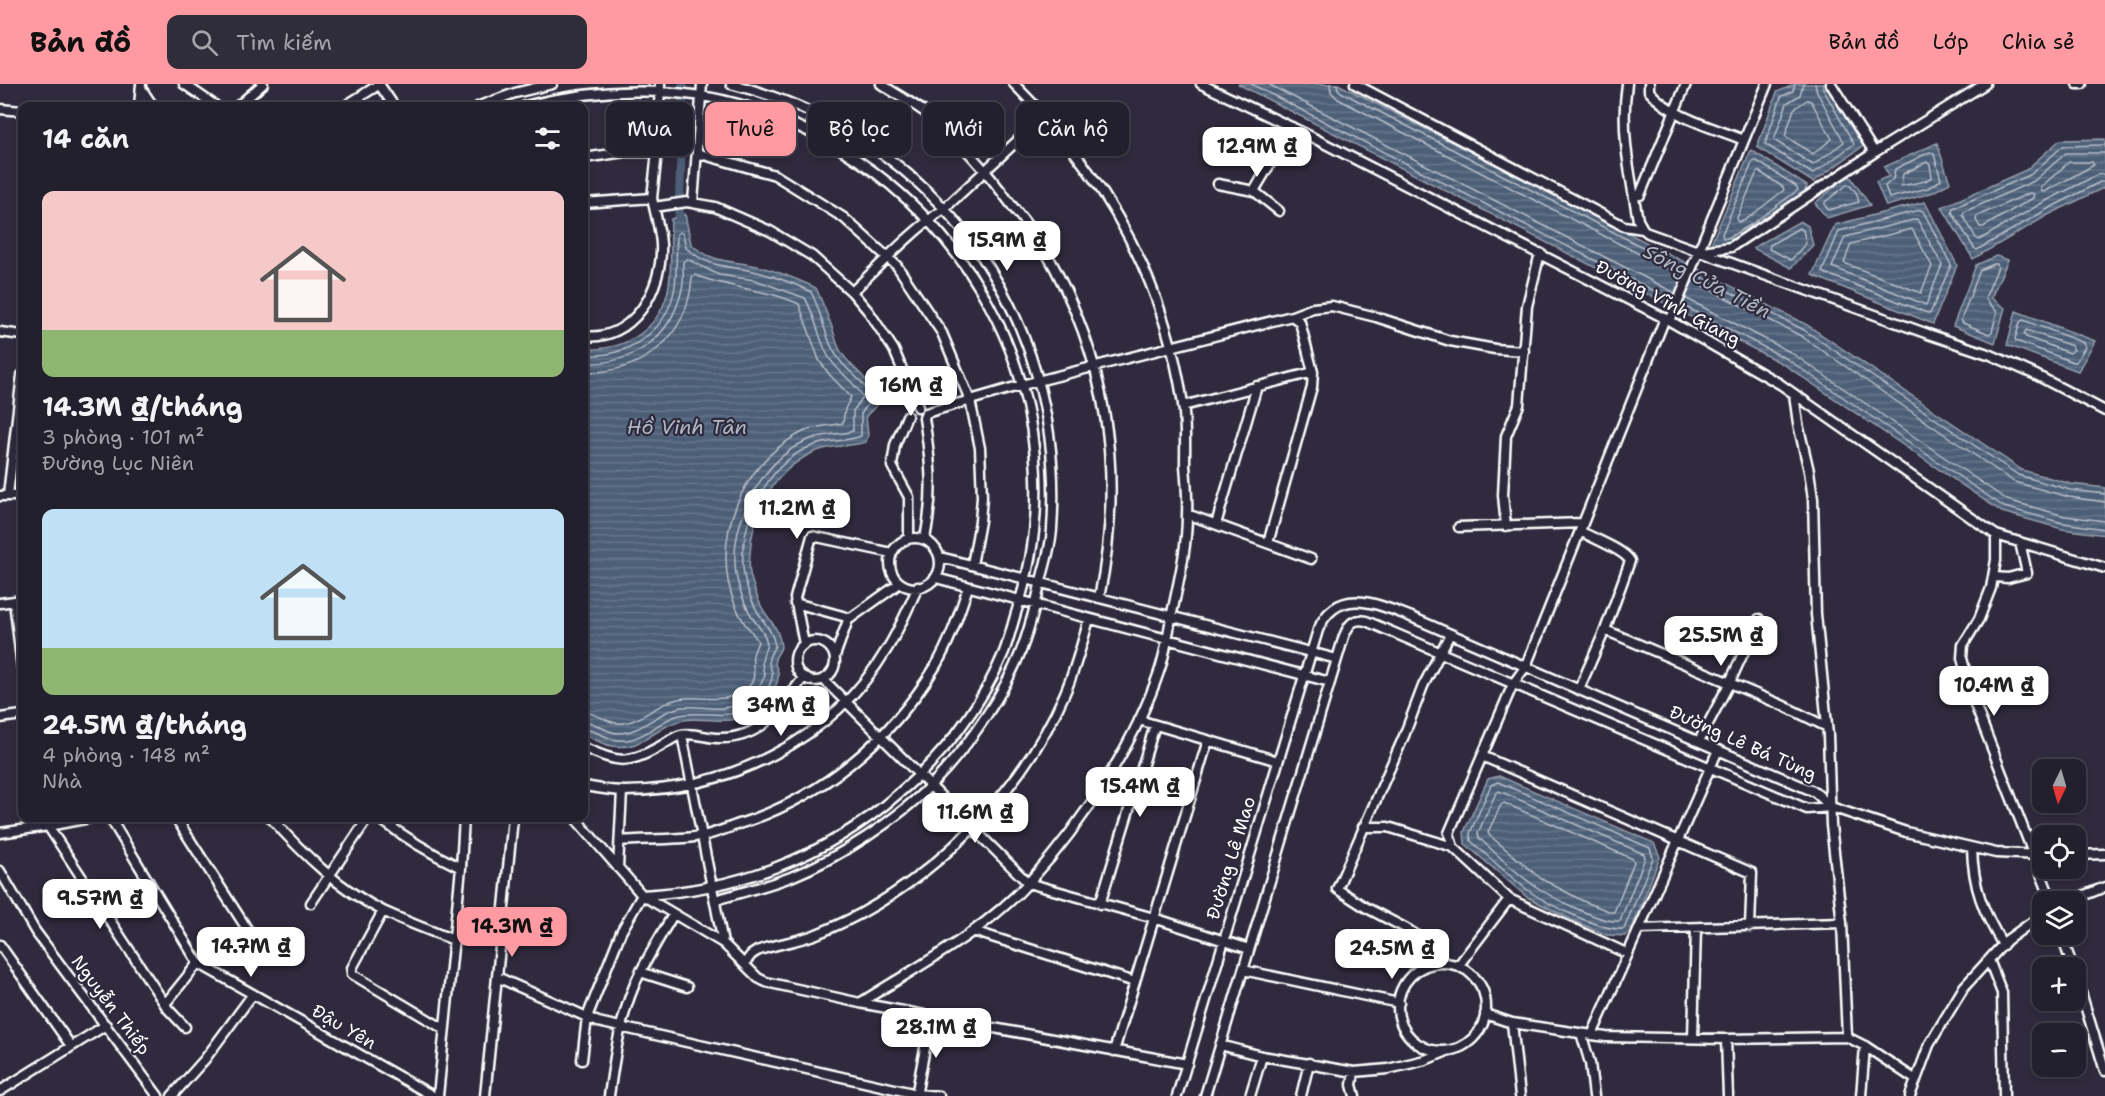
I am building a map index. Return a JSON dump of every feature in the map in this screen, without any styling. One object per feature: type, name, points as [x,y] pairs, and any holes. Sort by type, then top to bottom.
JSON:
[{"type":"street","points":[[184,84],[210,102]]},
{"type":"street","points":[[243,102],[263,84]]},
{"type":"street","points":[[351,102],[379,84],[391,102]]},
{"type":"street","points":[[490,102],[552,84]]},
{"type":"street","points":[[690,202],[697,153],[697,96],[702,84]]},
{"type":"street","points":[[731,84],[808,110]]},
{"type":"street","points":[[881,84],[930,116],[986,170],[1042,245],[1070,298],[1095,368],[1105,412],[1112,468],[1110,535],[1099,598]]},
{"type":"street","points":[[1014,84],[1032,102]]},
{"type":"street","name":"Đường Vĩnh Giang","points":[[1201,84],[1292,127],[1667,319],[1794,394],[1996,535],[2105,568]]},
{"type":"street","points":[[1355,84],[1624,226],[1643,229],[1697,255],[1991,355],[2036,375],[2105,411]]},
{"type":"street","points":[[1628,84],[1624,118],[1625,145],[1638,220],[1643,229]]},
{"type":"street","points":[[1649,84],[1649,91],[1658,102],[1674,112],[1744,140]]},
{"type":"street","points":[[1640,195],[1686,84]]},
{"type":"street","points":[[1453,847],[1449,833],[1513,684],[1526,666],[1667,319],[1675,310],[1767,84]]},
{"type":"street","points":[[1832,84],[1874,152]]},
{"type":"street","points":[[1697,255],[1731,247],[1971,88],[1985,84]]},
{"type":"street","points":[[2077,84],[2082,84]]},
{"type":"street","points":[[139,102],[141,86]]},
{"type":"street","points":[[141,86],[151,102]]},
{"type":"street","points":[[542,102],[607,92],[660,88],[670,94],[697,96],[745,106],[794,123],[808,130]]},
{"type":"street","points":[[0,109],[18,111]]},
{"type":"street","points":[[1254,191],[1292,127]]},
{"type":"street","points":[[852,292],[887,257],[928,220],[945,208],[1016,142]]},
{"type":"street","points":[[697,153],[775,176],[844,218],[897,266],[942,333],[970,400],[976,424],[982,472],[980,521],[972,565]]},
{"type":"street","points":[[588,157],[606,155]]},
{"type":"street","points":[[588,336],[618,332],[636,318],[646,304],[657,277],[661,245],[653,202],[657,156]]},
{"type":"street","points":[[642,895],[712,887],[770,871],[825,847],[875,814],[920,775],[953,737],[981,696],[1004,652],[1027,579],[1035,524],[1036,464],[1022,385],[1005,337],[982,291],[954,249],[928,220],[882,176],[852,156]]},
{"type":"street","points":[[715,900],[792,876],[850,847],[931,785],[978,728],[1008,677],[1024,643],[1036,605],[1052,532],[1052,458],[1038,381],[1023,334],[1002,289],[976,247],[945,208],[923,186],[886,156]]},
{"type":"street","points":[[860,1003],[973,931],[1028,883],[1064,842],[1124,751],[1159,672],[1168,640],[1183,557],[1187,514],[1183,406],[1172,348],[1156,297],[1135,248],[1109,201],[1079,156]]},
{"type":"street","points":[[1218,184],[1254,191],[1279,211]]},
{"type":"street","points":[[588,203],[653,202],[665,207],[690,202],[715,207],[770,231],[812,256],[852,292],[869,312],[894,350],[918,406]]},
{"type":"street","points":[[1506,526],[1503,495],[1506,436],[1519,405],[1529,296],[1540,253]]},
{"type":"street","points":[[925,539],[932,489],[924,416],[927,412],[1022,385],[1292,316],[1313,308],[1332,306],[1376,317],[1450,341],[1495,349],[1524,351]]},
{"type":"street","points":[[1268,543],[1311,394],[1313,372],[1300,321],[1292,316]]},
{"type":"street","points":[[0,332],[18,334]]},
{"type":"street","points":[[1183,406],[1313,372]]},
{"type":"street","points":[[1216,524],[1257,387]]},
{"type":"street","points":[[1794,394],[1813,499],[1816,614],[1827,727],[1830,807],[1842,923],[1847,1037]]},
{"type":"street","points":[[4,496],[18,402]]},
{"type":"street","points":[[907,416],[895,445],[892,466],[909,497],[909,538]]},
{"type":"street","points":[[1187,514],[1311,559]]},
{"type":"street","points":[[1459,527],[1582,527],[1630,560],[1605,630],[1579,689]]},
{"type":"street","points":[[1996,535],[1994,577],[1978,619],[1963,645],[1962,658],[1972,697],[2032,838]]},
{"type":"street","points":[[804,644],[795,603],[812,536],[892,553]]},
{"type":"street","points":[[909,538],[925,539],[937,549],[940,557],[941,564],[936,578],[918,587],[900,583],[891,569],[892,553],[902,541],[909,538]]},
{"type":"street","points":[[1994,577],[2008,578],[2027,573],[2020,542]]},
{"type":"street","points":[[940,557],[1337,659],[1205,1096]]},
{"type":"street","points":[[936,578],[1330,682]]},
{"type":"street","points":[[835,656],[830,647],[822,642],[813,641],[804,644],[797,651],[795,661],[797,670],[804,677],[813,681],[823,680],[833,670],[835,656],[850,618],[900,583]]},
{"type":"street","points":[[588,787],[622,791],[692,784],[722,777],[788,748],[817,729],[870,674],[887,650],[918,587]]},
{"type":"street","points":[[620,841],[702,836],[760,818],[810,794],[882,737],[913,700],[936,665],[953,629],[968,587]]},
{"type":"street","points":[[0,603],[18,600]]},
{"type":"street","name":"Đường Lê Bá Tùng","points":[[1318,630],[1326,615],[1342,604],[1357,601],[1375,603],[1815,792],[1830,807]]},
{"type":"street","points":[[795,603],[850,618]]},
{"type":"street","points":[[745,963],[750,955],[757,951],[813,935],[859,914],[936,863],[974,828],[1004,793],[1047,728],[1065,693],[1089,619]]},
{"type":"street","points":[[1699,741],[1759,620]]},
{"type":"street","name":"Đường Lê Bá Tùng","points":[[1337,659],[1348,627],[1353,621],[1366,621],[1808,809],[1830,807]]},
{"type":"street","name":"Đường Lê Mao","points":[[1177,1096],[1318,630]]},
{"type":"street","points":[[1605,630],[1784,706],[1827,727]]},
{"type":"street","points":[[1444,963],[1434,946],[1337,889],[1404,736],[1423,686],[1450,634]]},
{"type":"street","points":[[588,749],[622,761],[638,759],[682,735],[718,738],[744,736],[769,722],[804,677]]},
{"type":"street","points":[[823,680],[1028,883],[1154,918],[1249,949]]},
{"type":"street","points":[[0,718],[18,716]]},
{"type":"street","points":[[1139,720],[1278,761]]},
{"type":"street","points":[[1100,904],[1155,725]]},
{"type":"street","points":[[682,735],[723,943]]},
{"type":"street","points":[[1114,1051],[1208,740]]},
{"type":"street","points":[[1592,1035],[1718,750]]},
{"type":"street","points":[[1482,756],[1752,873],[1750,927]]},
{"type":"street","points":[[618,868],[622,791]]},
{"type":"street","points":[[1830,807],[1906,832],[1972,848],[1996,853],[2032,855]]},
{"type":"street","points":[[0,833],[47,822],[165,1004],[185,1028]]},
{"type":"street","name":"Đậu Yên","points":[[112,822],[198,963],[436,1096]]},
{"type":"street","points":[[179,822],[266,957]]},
{"type":"street","points":[[275,822],[304,853],[351,891],[383,911],[453,940]]},
{"type":"street","points":[[311,903],[365,822]]},
{"type":"street","points":[[385,822],[417,845],[461,868]]},
{"type":"street","points":[[436,1096],[461,868],[464,822]]},
{"type":"street","points":[[485,1096],[513,822]]},
{"type":"street","points":[[578,822],[642,895],[723,943],[758,978],[766,982],[860,1003],[1186,1064]]},
{"type":"street","points":[[1363,827],[1388,827],[1453,847],[1509,899],[1628,954]]},
{"type":"street","points":[[1972,848],[1973,875],[1982,905],[2003,945]]},
{"type":"street","points":[[2086,855],[2105,854]]},
{"type":"street","name":"Nguyễn Thiếp","points":[[0,871],[35,930],[158,1096]]},
{"type":"street","points":[[2086,894],[2105,887]]},
{"type":"street","points":[[582,1060],[586,1017],[621,932],[642,895]]},
{"type":"street","points":[[1458,966],[1509,899]]},
{"type":"street","points":[[383,911],[352,968],[352,974],[444,1029]]},
{"type":"street","points":[[610,1096],[620,1028],[640,972],[673,915]]},
{"type":"street","points":[[1910,1096],[1929,1045],[1964,987],[2007,940],[2032,922]]},
{"type":"street","points":[[1639,929],[1842,923]]},
{"type":"street","points":[[1693,1038],[1696,928]]},
{"type":"street","points":[[973,931],[1135,982]]},
{"type":"street","points":[[0,945],[71,1046]]},
{"type":"street","points":[[1989,960],[2002,993],[2004,1096]]},
{"type":"street","points":[[165,1004],[198,963]]},
{"type":"street","points":[[1220,1045],[1262,1056],[1354,1072],[1397,1067],[1425,1060],[1461,1046],[1473,1039],[1481,1028],[1485,1014],[1485,999],[1480,986],[1471,974],[1458,966],[1444,963],[1429,965],[1416,972],[1406,982],[1399,996],[1398,1011],[1402,1025],[1410,1037],[1434,1050],[1448,1050]]},
{"type":"street","points":[[1243,970],[1399,1003]]},
{"type":"street","points":[[640,972],[687,987]]},
{"type":"street","points":[[497,977],[598,1022],[620,1028],[916,1095],[939,1096]]},
{"type":"street","points":[[172,1096],[205,1059],[253,994]]},
{"type":"street","points":[[2086,1009],[2105,1071]]},
{"type":"street","points":[[1485,1014],[1512,1023],[1606,1037],[1726,1039],[1847,1037],[1916,1080]]},
{"type":"street","points":[[916,1095],[931,1016]]},
{"type":"street","points":[[1512,1023],[1520,1096]]},
{"type":"street","points":[[0,1091],[106,1025]]},
{"type":"street","points":[[1581,1033],[1590,1064],[1594,1096]]},
{"type":"street","points":[[1726,1039],[1728,1096]]},
{"type":"street","points":[[1861,1096],[1864,1046]]},
{"type":"street","points":[[1250,1096],[1262,1056]]},
{"type":"street","points":[[1301,1096],[1309,1063]]},
{"type":"street","points":[[1354,1072],[1352,1085],[1355,1096]]},
{"type":"water","name":"Sông Cửa Tiền","points":[[1238,84],[1338,84],[1807,325],[2022,470],[2071,484],[2105,488],[2105,535],[2062,529],[2002,512],[1783,364]]},
{"type":"water","points":[[1796,84],[1827,84],[1863,146],[1813,182],[1757,147],[1777,92]]},
{"type":"water","points":[[2105,139],[2105,187],[2048,215],[1973,259],[1942,207],[2026,170],[2060,140]]},
{"type":"water","points":[[1937,143],[1950,183],[1931,193],[1886,206],[1876,182],[1889,176],[1884,167]]},
{"type":"water","points":[[1751,150],[1807,186],[1804,193],[1755,229],[1729,244],[1710,246]]},
{"type":"water","points":[[1849,175],[1870,205],[1827,218],[1815,203]]},
{"type":"water","points":[[1925,202],[1957,265],[1933,324],[1812,275],[1835,225]]},
{"type":"water","name":"Hồ Vinh Tân","points":[[685,214],[691,244],[707,255],[764,268],[816,288],[837,345],[866,380],[876,394],[879,403],[866,416],[868,435],[866,442],[824,449],[798,461],[776,482],[760,509],[752,538],[749,560],[750,575],[758,600],[777,631],[781,647],[775,659],[778,679],[768,698],[753,712],[741,718],[684,720],[671,724],[638,743],[622,747],[602,743],[588,736],[588,349],[614,346],[628,341],[640,334],[659,314],[669,285],[671,219]]},
{"type":"water","points":[[1800,221],[1808,226],[1813,245],[1791,268],[1753,248]]},
{"type":"water","points":[[1996,256],[2008,260],[1991,298],[2005,308],[1995,343],[1953,326],[1976,265]]},
{"type":"water","points":[[2016,311],[2095,341],[2078,371],[2007,345]]},
{"type":"water","points":[[1499,776],[1654,843],[1660,857],[1631,931],[1625,936],[1607,935],[1527,897],[1465,844],[1464,832],[1488,779]]},
{"type":"waterway","points":[[679,217],[683,84]]}]
